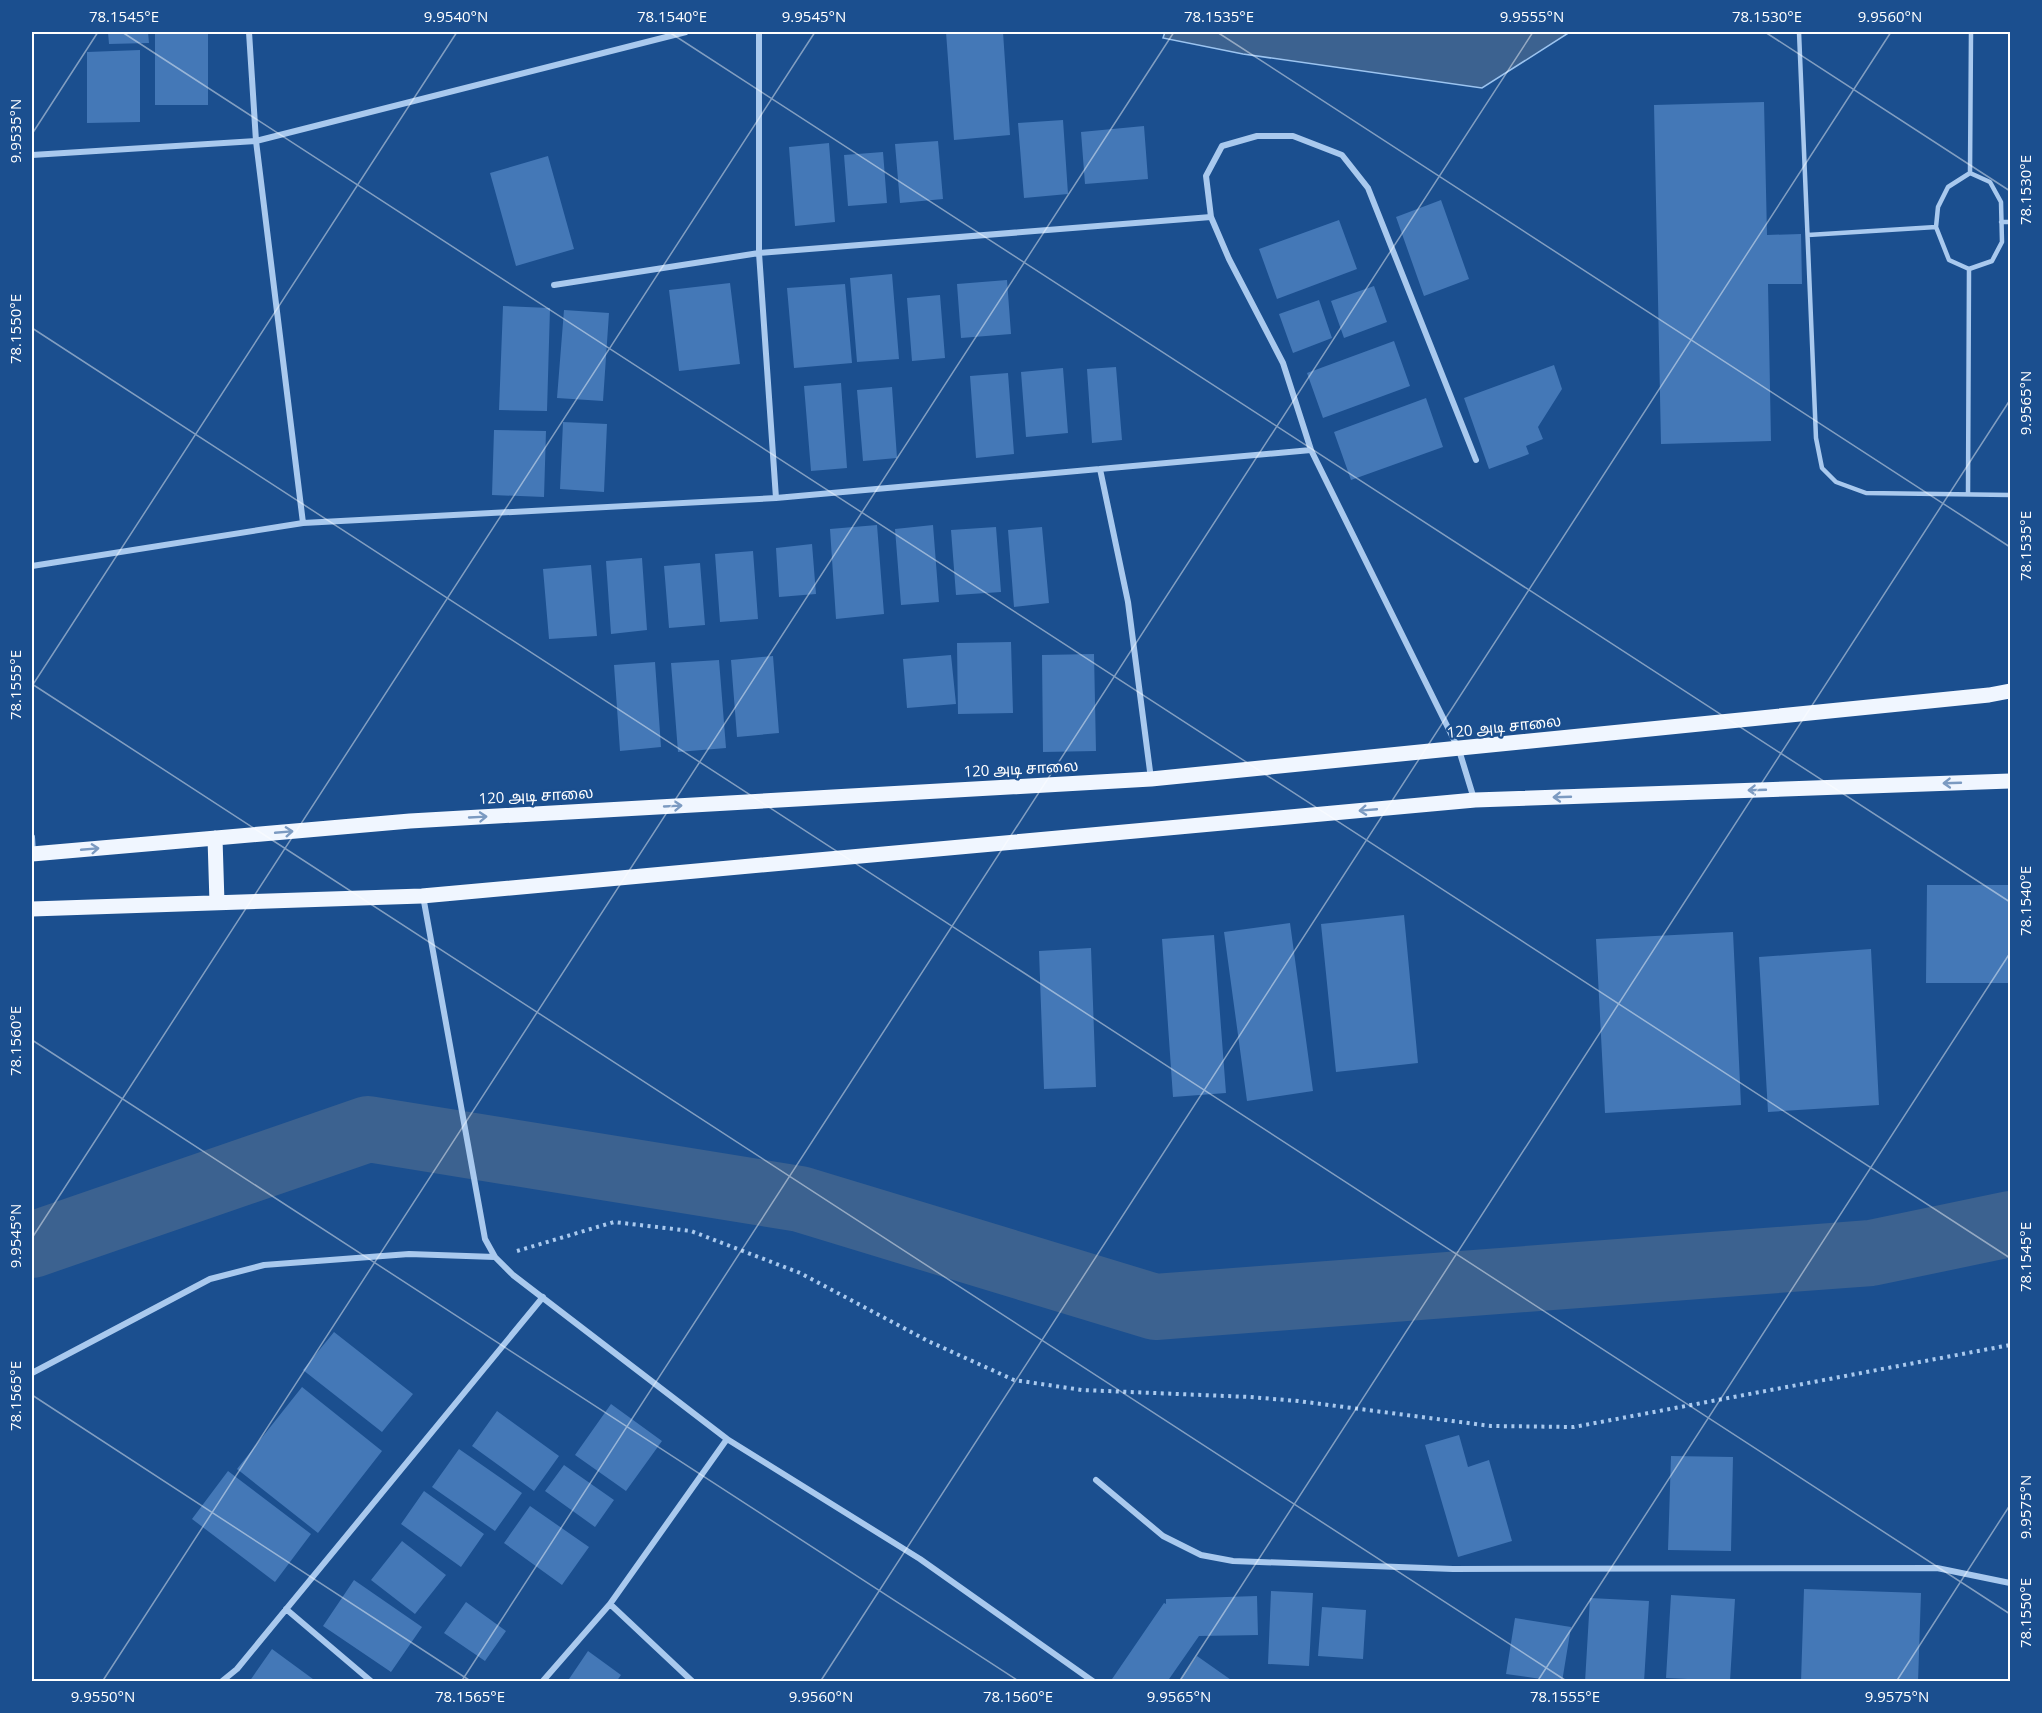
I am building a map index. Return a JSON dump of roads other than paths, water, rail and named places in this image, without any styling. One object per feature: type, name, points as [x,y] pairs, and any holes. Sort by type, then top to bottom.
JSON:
[{"type":"main road","name":"120 அடி சாலை","points":[[32,854],[410,821],[1151,779],[1459,750],[2010,691]]},
{"type":"main road","points":[[32,909],[423,896],[1474,800],[2010,781]]},
{"type":"main road","points":[[215,838],[217,903]]},
{"type":"street","points":[[249,32],[256,141],[303,523]]},
{"type":"street","points":[[32,155],[256,141],[686,32]]},
{"type":"street","points":[[759,32],[759,253],[776,498]]},
{"type":"street","points":[[1474,800],[1459,750],[1311,450],[1283,363],[1229,259],[1211,217],[1206,176],[1222,146],[1257,136],[1293,136],[1342,155],[1368,188],[1476,460]]},
{"type":"street","points":[[554,285],[759,253],[1211,217]]},
{"type":"street","points":[[32,566],[303,523],[776,498],[1311,450]]},
{"type":"street","points":[[1100,469],[1128,602],[1151,779]]},
{"type":"street","points":[[32,837],[32,854]]},
{"type":"street","points":[[423,896],[443,1018],[485,1239],[495,1257],[513,1275],[727,1439],[920,1559],[1094,1682]]},
{"type":"street","points":[[32,1372],[210,1279],[264,1265],[409,1254],[495,1257]]},
{"type":"street","points":[[221,1682],[237,1669],[543,1297]]},
{"type":"street","points":[[542,1682],[610,1604],[727,1439]]},
{"type":"street","points":[[1096,1480],[1163,1536],[1201,1555],[1233,1561],[1453,1569],[1937,1568],[2010,1583]]},
{"type":"street","points":[[610,1604],[693,1682]]},
{"type":"street","points":[[286,1609],[372,1682]]},
{"type":"lane","points":[[1799,32],[1816,438],[1822,468],[1836,483],[1866,493],[2010,495]]},
{"type":"lane","points":[[1970,173],[1971,32]]},
{"type":"lane","points":[[1970,173],[1990,182],[2001,202],[2002,242],[1992,261],[1969,269],[1948,260],[1936,227],[1938,207],[1948,187],[1970,173]]},
{"type":"lane","points":[[2001,222],[2010,222]]},
{"type":"lane","points":[[1808,235],[1936,227]]},
{"type":"lane","points":[[1968,494],[1969,269]]},
{"type":"water","points":[[1165,32],[1570,32],[1482,88],[1243,54],[1163,38]]},
{"type":"waterway","points":[[32,1245],[368,1129],[800,1199],[1155,1307],[1871,1253],[2010,1224]]}]
